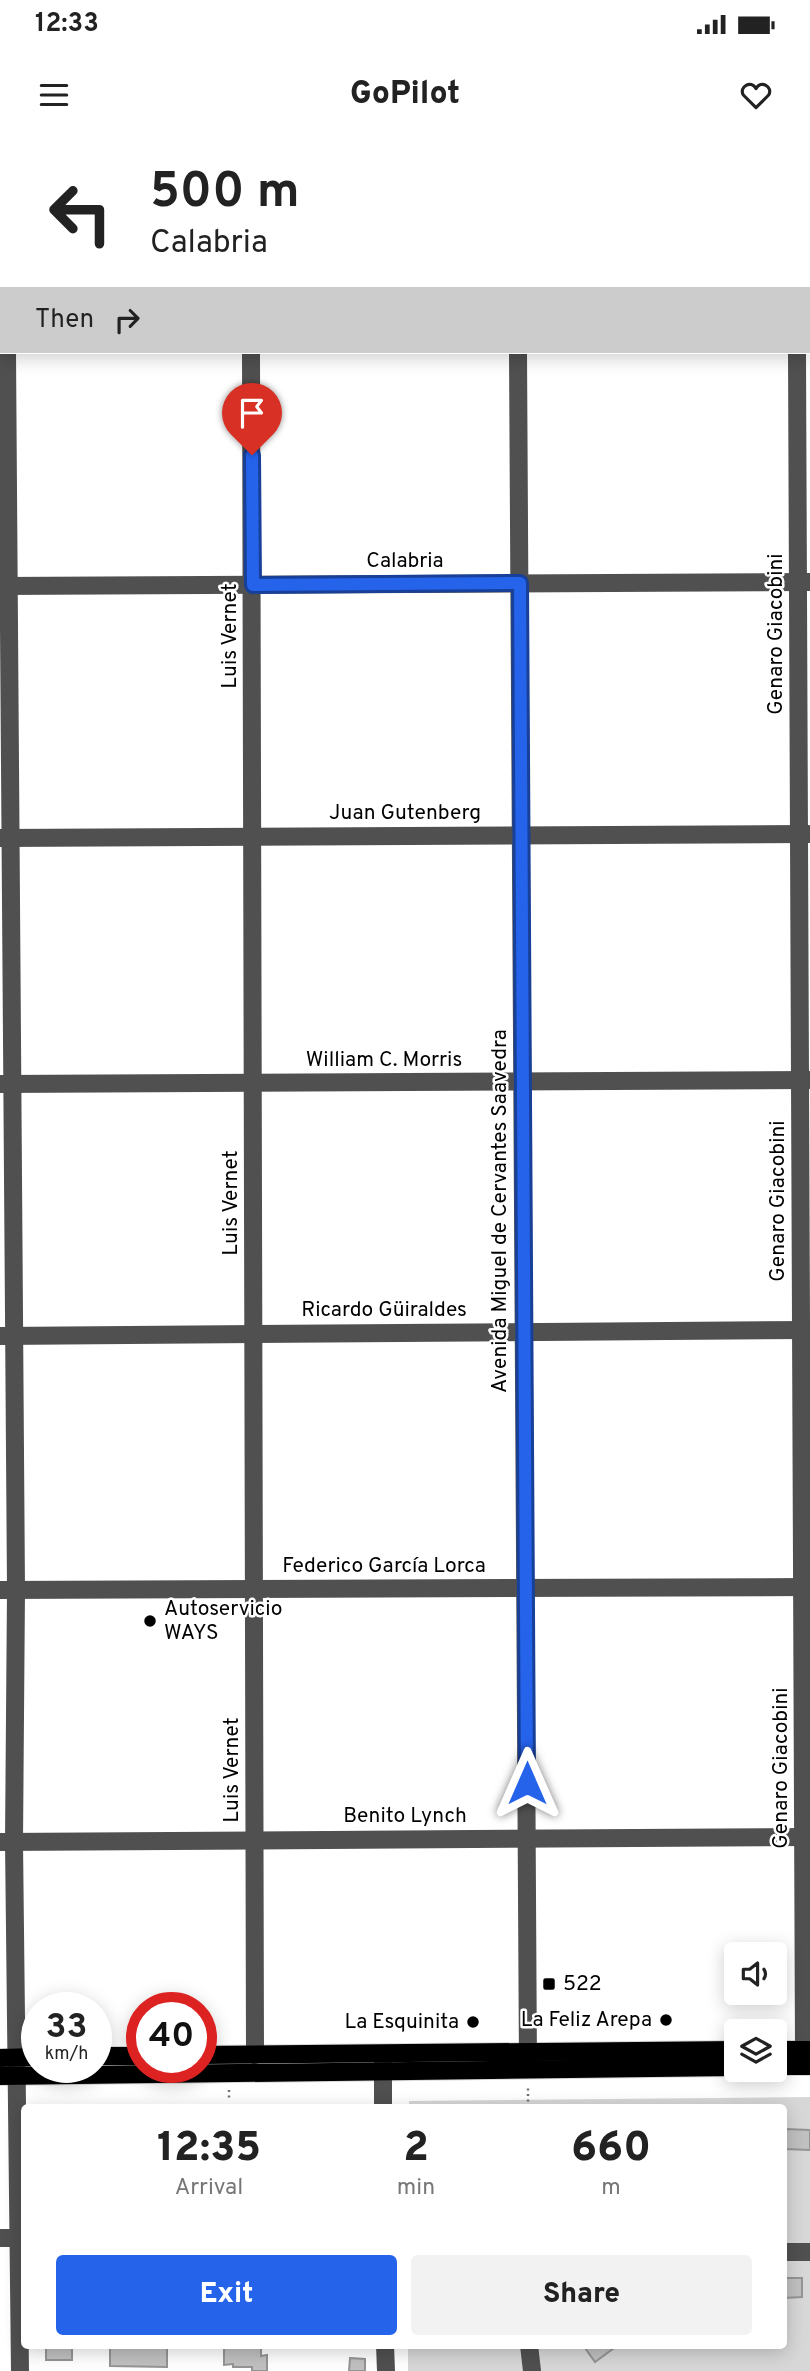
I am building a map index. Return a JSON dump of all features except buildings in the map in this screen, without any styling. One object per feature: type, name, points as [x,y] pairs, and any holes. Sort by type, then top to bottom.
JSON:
[{"type":"main road","points":[[528,2061],[724,2051]]},
{"type":"main road","points":[[787,2052],[808,2055]]},
{"type":"main road","points":[[217,2055],[383,2062]]},
{"type":"main road","points":[[787,2062],[808,2055]]},
{"type":"main road","points":[[8,2066],[528,2061],[724,2067]]},
{"type":"street","points":[[7,354],[4,586],[8,2066],[21,2226]]},
{"type":"street","name":"Luis Vernet","points":[[251,354],[255,2055]]},
{"type":"street","name":"Avenida Miguel de Cervantes Saavedra","points":[[518,354],[528,2061]]},
{"type":"street","name":"Genaro Giacobini","points":[[797,354],[804,582],[808,2055]]},
{"type":"street","name":"Calabria","points":[[4,586],[804,582]]},
{"type":"street","name":"Juan Gutenberg","points":[[5,838],[805,834]]},
{"type":"street","name":"William C. Morris","points":[[6,1084],[805,1080]]},
{"type":"street","name":"Ricardo Güiraldes","points":[[7,1336],[806,1330]]},
{"type":"street","name":"Federico García Lorca","points":[[8,1590],[806,1587]]},
{"type":"street","name":"Benito Lynch","points":[[7,1842],[807,1837]]},
{"type":"street","points":[[383,2062],[383,2104]]},
{"type":"street","points":[[0,2238],[21,2238]]},
{"type":"street","points":[[787,2252],[810,2252]]},
{"type":"street","points":[[20,2371],[21,2304]]},
{"type":"street","points":[[385,2349],[386,2371]]},
{"type":"street","points":[[529,2349],[532,2371]]},
{"type":"path","points":[[528,2061],[528,2104]]},
{"type":"shaded area","points":[[810,2097],[810,2371],[408,2371],[408,2349],[787,2349],[787,2104],[409,2104],[409,2101]]},
{"type":"place","name":"Autoservicio WAYS","points":[[150,1621]]},
{"type":"place","name":"522","points":[[549,1984]]},
{"type":"place","name":"La Feliz Arepa","points":[[666,2020]]},
{"type":"place","name":"La Esquinita","points":[[473,2022]]},
{"type":"route","points":[[252,455],[253,585],[520,583],[527,1783]]}]
